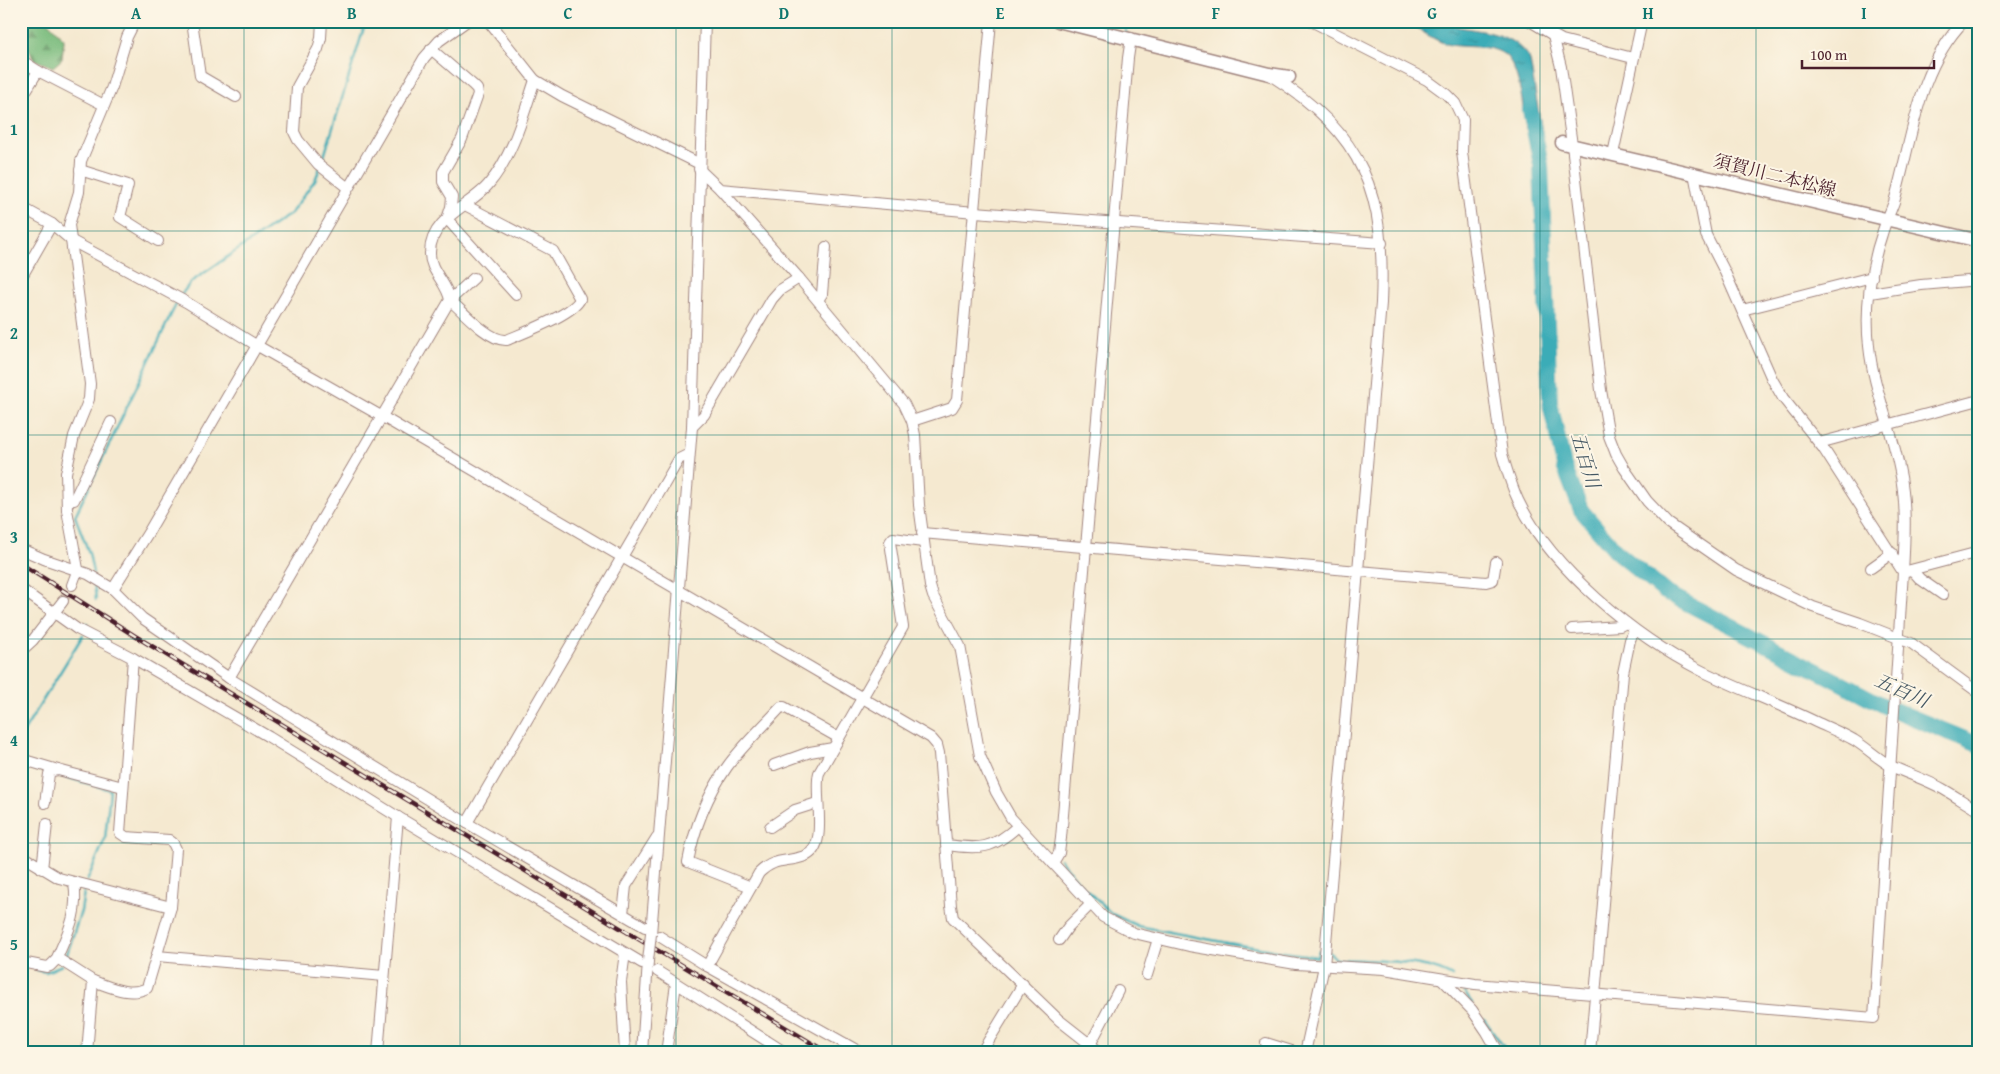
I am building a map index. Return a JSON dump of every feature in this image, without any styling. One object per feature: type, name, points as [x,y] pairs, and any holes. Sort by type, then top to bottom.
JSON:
[{"type":"main road","points":[[1058,21],[1289,78]]},
{"type":"main road","name":"須賀川二本松線","points":[[1567,144],[1979,241]]},
{"type":"street","points":[[72,585],[78,569],[67,501],[66,473],[74,436],[89,399],[90,384],[69,225],[79,192],[80,170],[127,37],[135,21]]},
{"type":"street","points":[[192,21],[200,76],[236,97]]},
{"type":"street","points":[[322,21],[318,49],[297,87],[293,126],[298,140],[322,167],[348,188]]},
{"type":"street","points":[[113,589],[148,533],[424,58],[438,41],[467,21]]},
{"type":"street","points":[[488,21],[535,80],[699,167],[799,278],[904,404],[912,421],[918,451],[919,504],[930,586],[963,654],[980,756],[1003,806],[1018,826],[1090,905],[1109,922],[1134,933],[1188,946],[1296,964],[1384,969],[1442,979],[1595,995],[1874,1018],[1898,639],[1908,571],[1905,509],[1899,466],[1869,349],[1867,324],[1877,250],[1893,202],[1921,98],[1936,58],[1962,22]]},
{"type":"street","points":[[642,1053],[645,962],[651,932],[692,427],[705,21]]},
{"type":"street","points":[[912,421],[952,408],[958,400],[991,21]]},
{"type":"street","points":[[1311,21],[1426,80],[1446,94],[1463,120],[1462,152],[1502,454],[1510,479],[1529,520],[1550,549],[1578,579],[1634,630],[1702,671],[1777,703],[1853,740],[1979,811]]},
{"type":"street","points":[[1530,21],[1552,35],[1588,48],[1634,58]]},
{"type":"street","points":[[1542,21],[1552,35],[1561,67],[1567,144],[1601,390],[1609,436],[1624,468],[1647,502],[1668,523],[1736,570],[1813,608],[1911,643],[1979,693]]},
{"type":"street","points":[[1613,154],[1642,21]]},
{"type":"street","points":[[1053,863],[1059,853],[1061,838],[1131,38]]},
{"type":"street","points":[[431,49],[470,81],[477,89],[478,94],[462,139],[443,172],[443,182],[452,197],[447,219]]},
{"type":"street","points":[[21,60],[38,71],[104,105]]},
{"type":"street","points":[[21,99],[38,71]]},
{"type":"street","points":[[1269,74],[1319,110],[1350,146],[1360,163],[1374,198],[1382,243],[1381,303],[1324,966],[1305,1053]]},
{"type":"street","points":[[465,205],[553,251],[580,299],[575,306],[560,316],[504,341],[484,330],[450,300],[449,293],[433,268],[430,258],[430,247],[434,235],[447,219],[487,186],[500,170],[510,151],[535,80]]},
{"type":"street","points":[[80,170],[128,185],[120,216],[158,241]]},
{"type":"street","points":[[1694,173],[1706,235],[1772,379],[1783,398],[1819,443],[1892,553],[1908,571],[1942,594]]},
{"type":"street","points":[[720,189],[975,212],[1382,243]]},
{"type":"street","points":[[21,207],[52,224],[72,240],[186,302],[256,345],[382,416],[621,558],[931,738],[937,745],[939,753],[950,906],[953,918],[1024,984],[1059,1020],[1101,1053]]},
{"type":"street","points":[[447,219],[516,295]]},
{"type":"street","points":[[21,278],[52,224]]},
{"type":"street","points":[[818,300],[822,294],[826,247]]},
{"type":"street","points":[[1742,310],[1872,277]]},
{"type":"street","points":[[229,678],[450,300],[474,278]]},
{"type":"street","points":[[692,427],[704,415],[772,299],[780,290],[799,278]]},
{"type":"street","points":[[1870,293],[1921,285],[1979,280]]},
{"type":"street","points":[[1819,443],[1979,400]]},
{"type":"street","points":[[67,501],[74,500],[110,422]]},
{"type":"street","points":[[467,822],[680,460],[689,454]]},
{"type":"street","points":[[707,966],[751,887],[768,864],[806,856],[814,849],[819,836],[817,780],[819,772],[903,627],[890,542],[893,538],[923,537],[1085,547],[1358,569],[1486,582],[1493,580],[1496,562]]},
{"type":"street","points":[[21,549],[44,559],[78,569],[99,580],[113,589],[142,618],[229,678],[707,966],[862,1053]]},
{"type":"street","points":[[1908,571],[1979,552]]},
{"type":"street","points":[[1871,568],[1892,553]]},
{"type":"street","points":[[21,590],[77,629],[133,658],[269,737],[625,953],[645,962]]},
{"type":"street","points":[[21,651],[33,640],[63,601]]},
{"type":"street","points":[[1572,629],[1620,626],[1626,623]]},
{"type":"street","points":[[1590,1053],[1623,673],[1634,630]]},
{"type":"street","points":[[57,958],[93,981],[126,992],[144,990],[149,983],[171,908],[176,848],[174,842],[122,836],[119,829],[133,658]]},
{"type":"street","points":[[751,887],[688,862],[702,813],[721,777],[728,766],[781,707],[839,738]]},
{"type":"street","points":[[774,765],[810,752],[833,748]]},
{"type":"street","points":[[21,759],[122,786]]},
{"type":"street","points":[[45,803],[49,774],[52,771],[58,770]]},
{"type":"street","points":[[770,827],[795,810],[817,803]]},
{"type":"street","points":[[378,1053],[398,817]]},
{"type":"street","points":[[42,869],[47,824]]},
{"type":"street","points":[[946,845],[980,848],[998,841],[1018,826]]},
{"type":"street","points":[[623,914],[626,886],[659,835]]},
{"type":"street","points":[[21,855],[59,878],[171,908]]},
{"type":"street","points":[[21,962],[47,967],[57,958],[75,914],[76,894],[82,884]]},
{"type":"street","points":[[1059,940],[1068,927],[1090,905]]},
{"type":"street","points":[[1147,975],[1158,939]]},
{"type":"street","points":[[625,953],[621,982],[625,1053]]},
{"type":"street","points":[[157,956],[384,976]]},
{"type":"street","points":[[657,971],[786,1053]]},
{"type":"street","points":[[1442,979],[1472,1010],[1499,1053]]},
{"type":"street","points":[[87,1053],[93,981]]},
{"type":"street","points":[[666,1053],[676,984]]},
{"type":"street","points":[[981,1053],[1024,984]]},
{"type":"street","points":[[1090,1045],[1118,991]]},
{"type":"street","points":[[1266,1043],[1298,1053]]},
{"type":"green space","points":[[22,21],[47,21],[64,39],[62,59],[53,67],[33,59],[22,29]]},
{"type":"water","points":[[1406,21],[1445,21],[1457,27],[1499,35],[1516,44],[1530,60],[1542,132],[1526,129],[1518,80],[1511,62],[1506,56],[1493,49],[1446,44],[1430,37]]},
{"type":"waterway","points":[[322,163],[366,21]]},
{"type":"waterway","points":[[1124,21],[1126,33]]},
{"type":"waterway","name":"五百川","points":[[1530,110],[1541,165],[1550,403],[1564,466],[1581,510],[1618,553],[1665,592],[1887,707],[1979,745]]},
{"type":"waterway","points":[[181,295],[191,282],[291,213],[315,180],[320,168]]},
{"type":"waterway","points":[[93,573],[89,553],[75,516],[178,300]]},
{"type":"waterway","points":[[94,581],[96,600]]},
{"type":"waterway","points":[[86,630],[87,623]]},
{"type":"waterway","points":[[21,736],[83,635]]},
{"type":"waterway","points":[[21,765],[47,772]]},
{"type":"waterway","points":[[55,774],[110,790],[105,839],[87,881]]},
{"type":"waterway","points":[[1060,859],[1082,886],[1112,914],[1138,926],[1317,957],[1319,950]]},
{"type":"waterway","points":[[65,960],[81,911],[85,886]]},
{"type":"waterway","points":[[1329,952],[1336,959],[1427,966],[1452,976]]},
{"type":"waterway","points":[[37,970],[46,972],[62,965]]},
{"type":"waterway","points":[[1464,992],[1472,1003]]},
{"type":"waterway","points":[[1484,1019],[1508,1053]]},
{"type":"tunnel","points":[[63,601],[72,585]]},
{"type":"railway","points":[[21,564],[135,636],[828,1053]]}]
